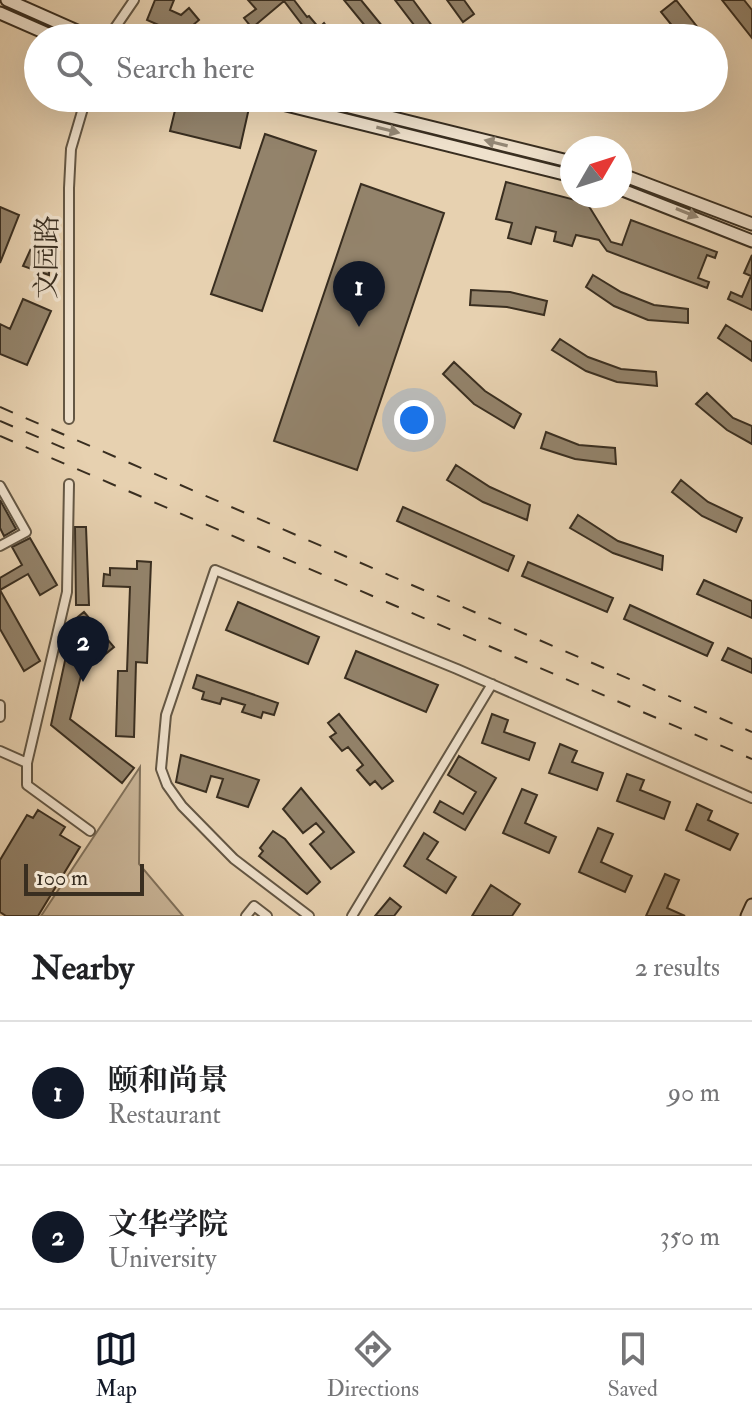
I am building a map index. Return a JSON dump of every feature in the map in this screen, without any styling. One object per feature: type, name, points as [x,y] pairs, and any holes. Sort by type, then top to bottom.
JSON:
[{"type":"main road","points":[[7,0],[61,24]]},
{"type":"main road","points":[[0,13],[25,24]]},
{"type":"main road","points":[[314,112],[560,173]]},
{"type":"main road","points":[[370,112],[560,159]]},
{"type":"main road","points":[[632,179],[752,224]]},
{"type":"main road","points":[[632,194],[752,241]]},
{"type":"main road","points":[[747,916],[752,905]]},
{"type":"street","points":[[118,24],[134,0]]},
{"type":"street","name":"文园路","points":[[69,419],[71,149],[82,112]]},
{"type":"street","points":[[69,484],[67,592],[27,763],[27,785],[90,831]]},
{"type":"street","points":[[0,486],[26,532],[0,546]]},
{"type":"street","points":[[309,916],[234,859],[182,806],[167,785],[161,769],[166,715],[215,570],[492,684],[752,798]]},
{"type":"street","points":[[352,916],[492,684]]},
{"type":"street","points":[[0,705],[0,717]]},
{"type":"street","points":[[0,751],[27,763]]},
{"type":"street","points":[[246,916],[254,906],[267,916]]},
{"type":"shaded area","points":[[140,767],[139,864],[183,916],[41,916]]},
{"type":"building","points":[[155,0],[174,0],[170,10],[181,15],[189,8],[199,20],[194,24],[156,24],[147,20]]},
{"type":"building","points":[[248,0],[294,0],[316,24],[302,24],[284,1],[257,24],[249,24],[244,18],[256,9]]},
{"type":"building","points":[[344,0],[361,0],[381,24],[364,24]]},
{"type":"building","points":[[395,0],[413,0],[431,24],[413,24]]},
{"type":"building","points":[[447,0],[464,0],[474,14],[463,22]]},
{"type":"building","points":[[676,0],[695,24],[671,24],[661,12]]},
{"type":"building","points":[[722,0],[744,0],[752,10],[752,38]]},
{"type":"building","points":[[175,112],[248,112],[240,148],[170,131]]},
{"type":"building","points":[[265,134],[316,151],[262,311],[211,294]]},
{"type":"building","points":[[506,182],[560,196],[560,208],[590,208],[611,242],[622,245],[631,220],[717,252],[715,258],[707,255],[698,278],[709,282],[707,288],[607,251],[599,240],[576,235],[572,246],[554,241],[556,232],[536,227],[531,244],[508,238],[512,223],[496,219]]},
{"type":"building","points":[[361,184],[444,213],[357,470],[274,441]]},
{"type":"building","points":[[0,207],[19,215],[0,263]]},
{"type":"building","points":[[43,222],[51,225],[49,275],[23,266]]},
{"type":"building","points":[[752,255],[752,310],[728,299],[731,292],[742,297],[751,276],[744,273]]},
{"type":"building","points":[[593,275],[621,292],[654,305],[688,309],[688,323],[648,320],[614,306],[586,287]]},
{"type":"building","points":[[471,290],[510,292],[547,301],[544,315],[507,307],[470,305]]},
{"type":"building","points":[[23,299],[51,311],[27,365],[0,354],[0,324],[10,329]]},
{"type":"building","points":[[726,325],[752,342],[752,361],[718,338]]},
{"type":"building","points":[[560,339],[588,357],[621,369],[656,372],[657,386],[617,382],[586,371],[552,350]]},
{"type":"building","points":[[454,362],[485,391],[521,414],[514,428],[474,404],[443,374]]},
{"type":"building","points":[[707,393],[733,418],[752,426],[752,444],[727,430],[696,404]]},
{"type":"building","points":[[546,432],[579,445],[615,448],[616,464],[575,459],[541,448]]},
{"type":"building","points":[[456,465],[490,487],[530,505],[527,520],[483,502],[447,480]]},
{"type":"building","points":[[681,480],[708,502],[742,518],[736,532],[702,516],[672,492]]},
{"type":"building","points":[[0,500],[16,529],[4,536],[0,528]]},
{"type":"building","points":[[403,507],[514,556],[508,571],[397,521]]},
{"type":"building","points":[[578,515],[618,541],[663,556],[662,570],[613,553],[570,528]]},
{"type":"building","points":[[75,527],[86,527],[89,605],[76,605]]},
{"type":"building","points":[[30,538],[57,585],[40,595],[28,574],[0,590],[0,578],[22,565],[12,547]]},
{"type":"building","points":[[137,561],[151,562],[147,663],[136,662],[134,737],[116,736],[118,671],[127,671],[130,587],[103,586],[104,574],[110,575],[110,568],[137,569]]},
{"type":"building","points":[[528,562],[613,598],[607,612],[522,576]]},
{"type":"building","points":[[704,580],[752,601],[752,618],[697,594]]},
{"type":"building","points":[[0,590],[40,661],[24,671],[0,629]]},
{"type":"building","points":[[238,602],[319,637],[308,664],[226,630]]},
{"type":"building","points":[[630,605],[713,643],[707,656],[624,619]]},
{"type":"building","points":[[84,612],[114,647],[103,656],[73,621]]},
{"type":"building","points":[[68,647],[87,652],[70,719],[134,768],[122,783],[51,725]]},
{"type":"building","points":[[728,648],[752,659],[752,673],[722,660]]},
{"type":"building","points":[[356,651],[438,685],[426,712],[345,678]]},
{"type":"building","points":[[197,675],[278,703],[274,715],[263,712],[261,718],[242,712],[245,705],[222,698],[220,704],[202,699],[204,692],[193,688]]},
{"type":"building","points":[[339,714],[393,781],[382,789],[375,781],[370,785],[357,770],[363,765],[348,747],[342,751],[330,737],[336,733],[328,723]]},
{"type":"building","points":[[492,714],[508,720],[504,732],[535,743],[529,760],[482,743]]},
{"type":"building","points":[[560,744],[577,751],[572,762],[603,773],[597,790],[549,773]]},
{"type":"building","points":[[181,755],[259,780],[248,807],[217,797],[223,779],[211,776],[206,792],[176,782]]},
{"type":"building","points":[[459,756],[496,778],[465,830],[434,812],[440,801],[463,814],[476,792],[448,775]]},
{"type":"building","points":[[627,774],[644,780],[640,790],[670,802],[664,819],[617,801]]},
{"type":"building","points":[[301,788],[354,852],[331,869],[310,844],[324,832],[316,823],[303,833],[283,809]]},
{"type":"building","points":[[522,789],[537,795],[525,823],[556,837],[549,853],[503,833]]},
{"type":"building","points":[[697,804],[712,811],[708,820],[738,834],[730,850],[686,830]]},
{"type":"building","points":[[38,810],[65,827],[60,835],[80,847],[38,916],[6,916],[0,912],[0,860],[27,815],[33,818]]},
{"type":"building","points":[[598,828],[613,834],[601,862],[632,876],[625,892],[579,872]]},
{"type":"building","points":[[273,831],[285,839],[320,882],[307,894],[259,856],[263,851],[260,848]]},
{"type":"building","points":[[424,833],[438,842],[427,859],[456,877],[446,893],[404,866]]},
{"type":"building","points":[[665,874],[679,880],[667,908],[685,916],[646,916]]},
{"type":"building","points":[[491,885],[520,904],[512,916],[472,916]]},
{"type":"building","points":[[390,898],[401,907],[394,916],[375,916]]},
{"type":"railway","points":[[0,407],[752,732]]},
{"type":"railway","points":[[0,421],[66,449]]},
{"type":"railway","points":[[0,436],[752,759]]},
{"type":"place","name":"颐和尚景","points":[[359,327]]},
{"type":"place","name":"文华学院","points":[[83,682]]}]
